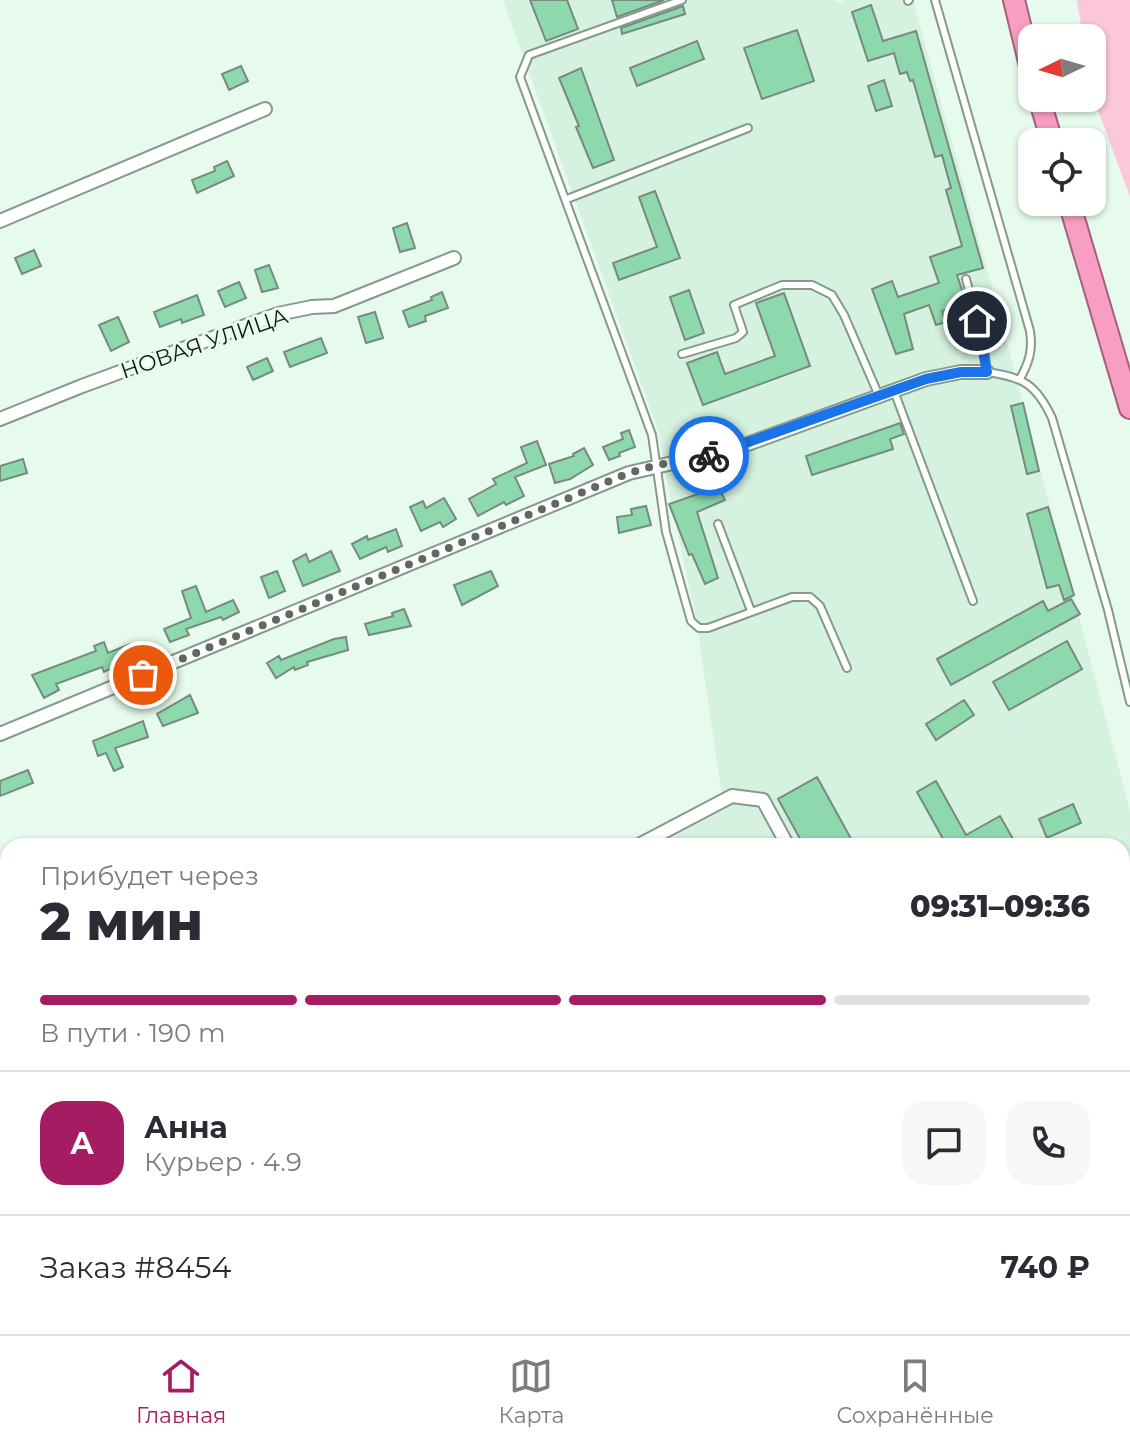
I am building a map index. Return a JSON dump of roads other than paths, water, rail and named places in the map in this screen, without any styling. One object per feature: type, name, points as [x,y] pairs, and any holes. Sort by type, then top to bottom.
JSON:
[{"type":"highway","points":[[1014,0],[1020,24]]},
{"type":"highway","points":[[1073,216],[1130,408]]},
{"type":"street","points":[[0,221],[265,109]]},
{"type":"street","name":"НОВАЯ УЛИЦА","points":[[0,419],[278,314],[334,306],[454,258]]},
{"type":"street","points":[[0,734],[629,473],[734,449],[926,379],[961,372],[987,372]]},
{"type":"street","points":[[652,838],[732,796],[763,800],[784,838]]},
{"type":"lane","points":[[682,0],[529,55],[520,77],[652,435],[666,532],[691,621],[699,628],[708,628],[792,597],[810,597],[820,606],[847,668]]},
{"type":"lane","points":[[935,0],[1030,331],[1033,348],[1020,379]]},
{"type":"lane","points":[[567,199],[748,128]]},
{"type":"lane","points":[[966,279],[983,342],[987,372],[1020,379],[1042,397],[1052,418],[1108,610],[1130,702]]},
{"type":"lane","points":[[682,354],[736,338],[743,332],[734,305],[782,285],[812,285],[832,295],[844,315],[879,396]]},
{"type":"lane","points":[[894,391],[973,601]]},
{"type":"lane","points":[[718,524],[751,611]]}]
